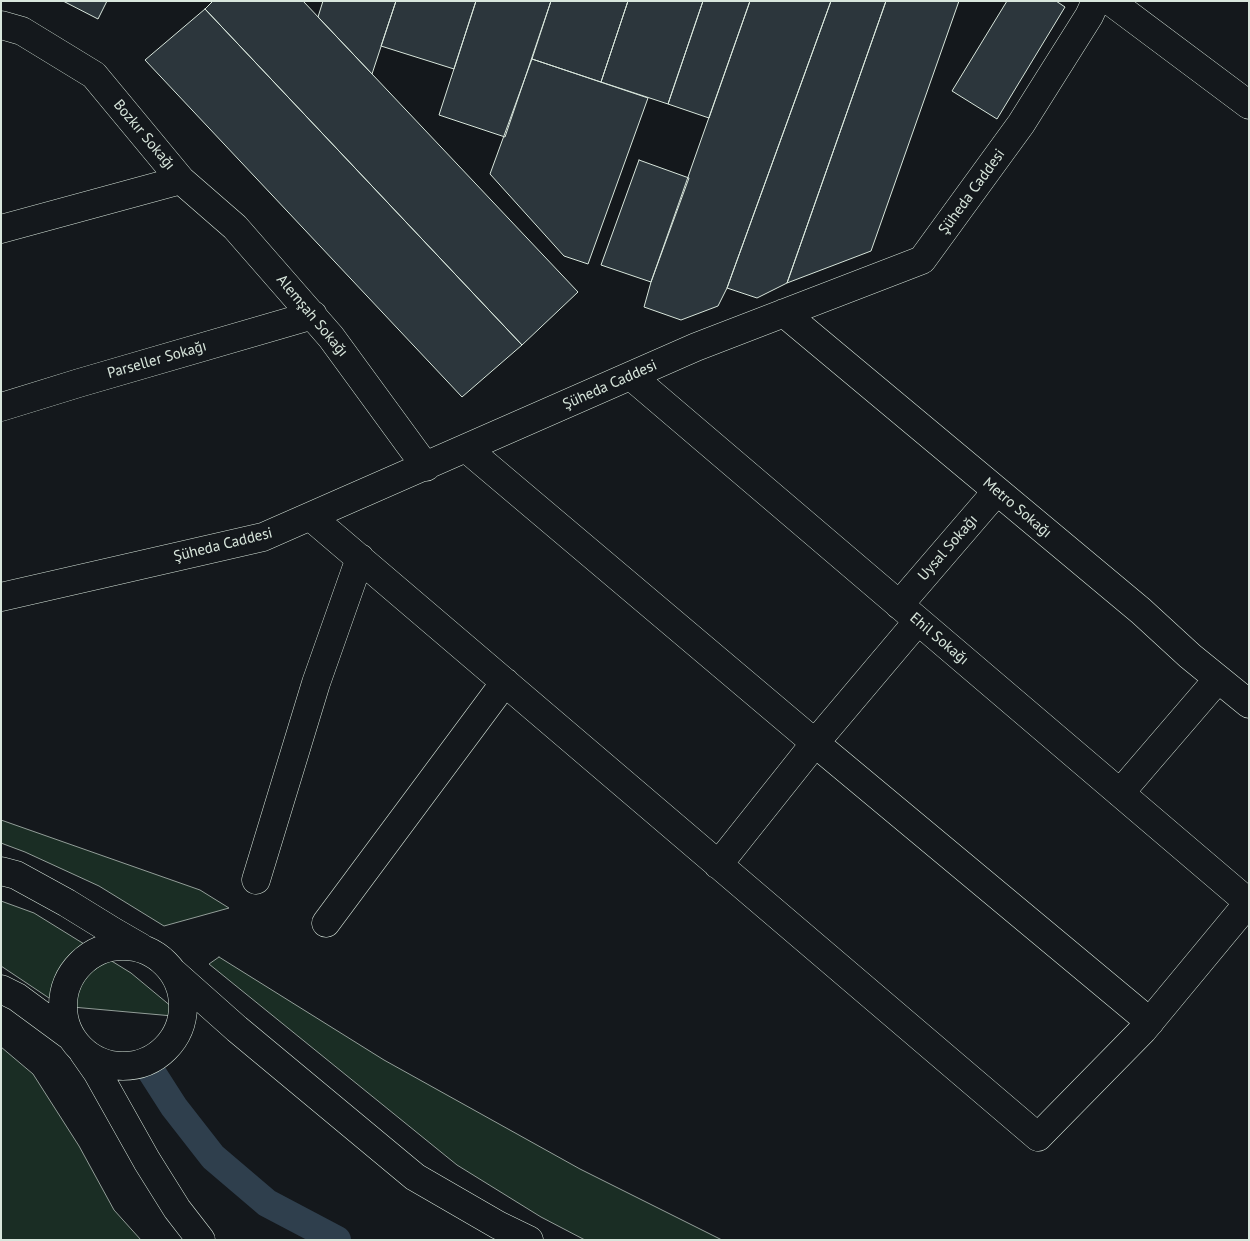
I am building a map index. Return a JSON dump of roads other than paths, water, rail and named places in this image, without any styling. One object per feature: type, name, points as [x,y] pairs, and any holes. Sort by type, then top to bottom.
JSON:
[{"type":"street","name":"Şüheda Caddesi","points":[[1,597],[263,538],[696,347],[922,260],[1021,124],[1090,16],[1096,1]]},
{"type":"street","points":[[1110,1],[1249,104]]},
{"type":"street","name":"Bozkır Sokağı","points":[[1,25],[22,31],[94,76],[181,180],[1,229]]},
{"type":"street","name":"Alemşah Sokağı","points":[[181,180],[235,227],[331,337],[426,467]]},
{"type":"street","name":"Metro Sokağı","points":[[784,313],[1141,611],[1249,704]]},
{"type":"street","name":"Parseller Sokağı","points":[[1,407],[313,316]]},
{"type":"street","name":"Ehil Sokağı","points":[[631,376],[1248,902]]},
{"type":"street","points":[[466,449],[1150,1022]]},
{"type":"street","name":"Uysal Sokağı","points":[[718,865],[815,743],[997,491]]},
{"type":"street","points":[[311,517],[1038,1137],[1150,1022],[1248,902]]},
{"type":"street","points":[[256,880],[316,683],[360,558]]},
{"type":"street","points":[[1120,793],[1218,679]]},
{"type":"street","points":[[326,923],[504,682]]},
{"type":"street","points":[[1,871],[16,875],[67,903],[161,959],[174,973],[244,1035],[415,1177],[498,1225],[529,1240]]},
{"type":"street","points":[[143,948],[123,945],[102,949],[84,959],[70,975],[63,995],[63,1016],[76,1043],[97,1072],[147,1161],[177,1209],[200,1240]]},
{"type":"street","points":[[1,989],[17,997],[98,1061],[116,1066],[136,1065],[154,1058],[168,1045],[178,1029],[183,1010],[182,991],[174,973]]},
{"type":"waterway","points":[[149,1068],[174,1107],[213,1157],[267,1203],[337,1240]]}]
